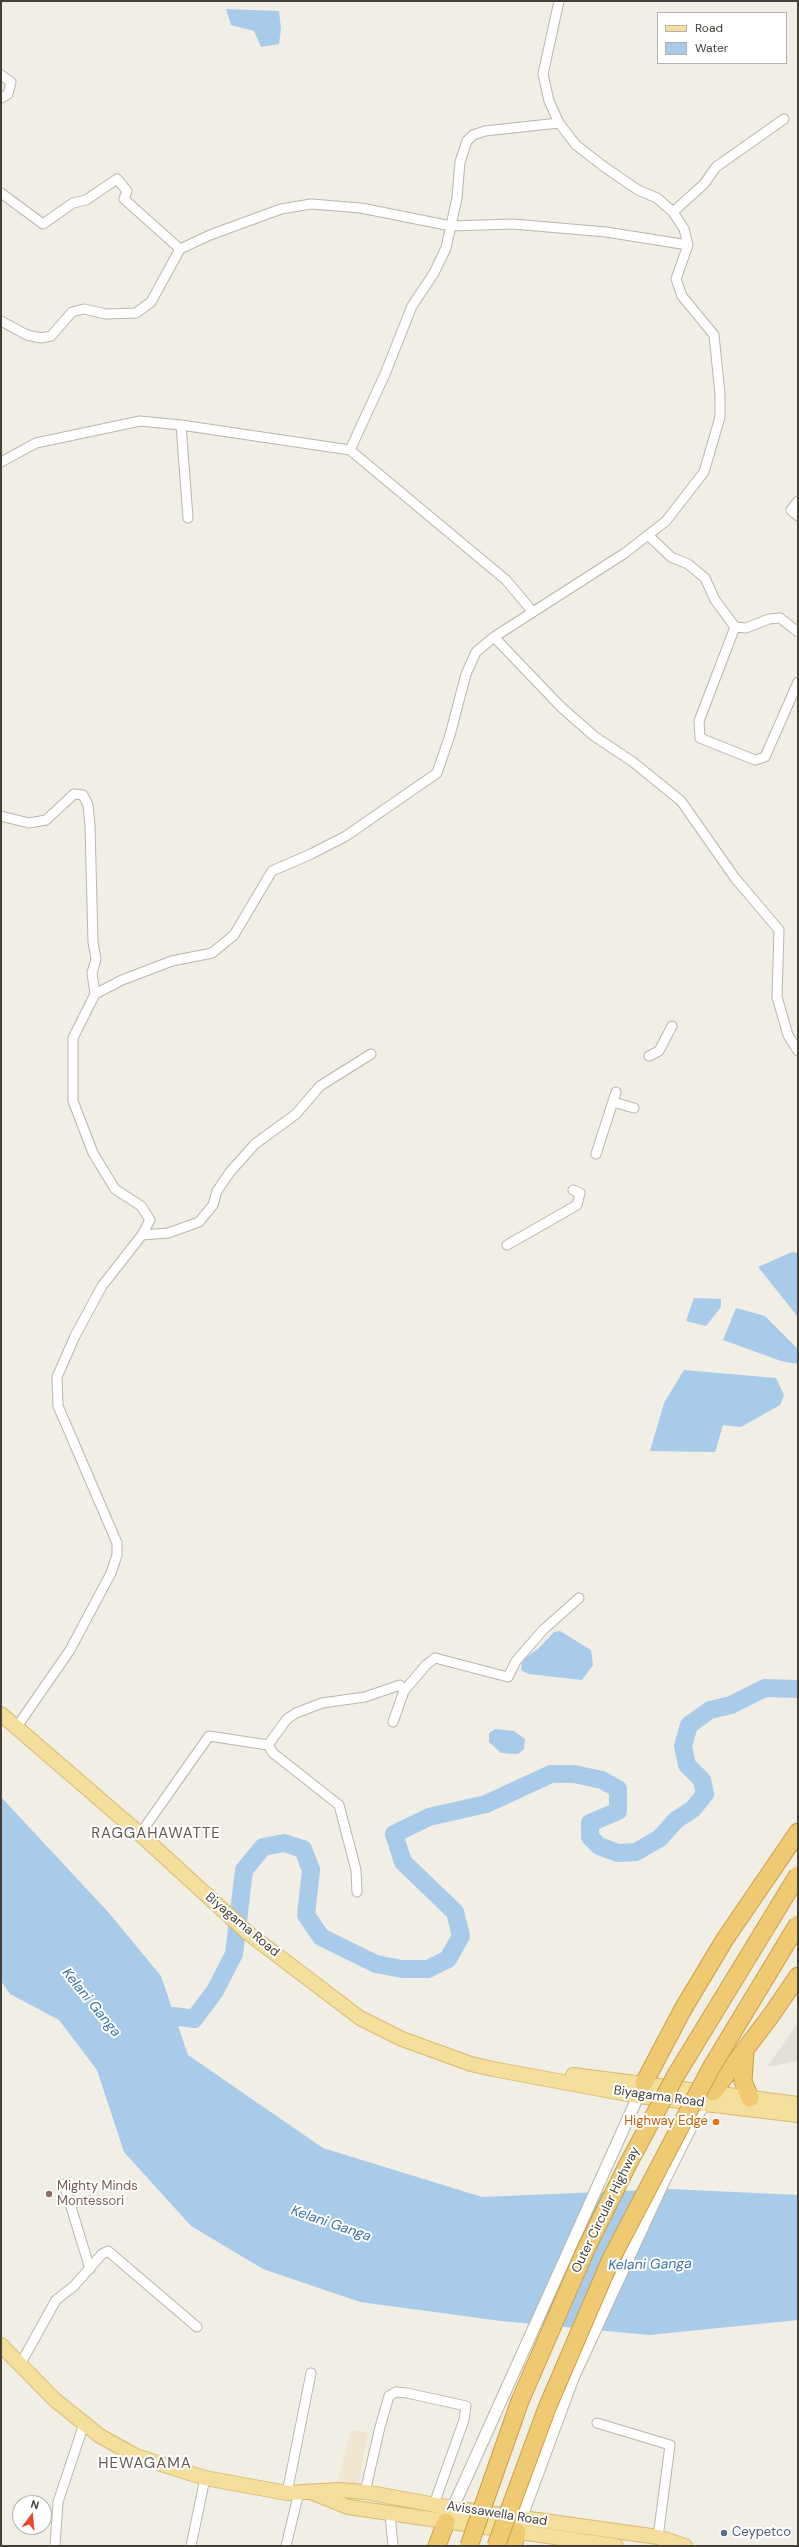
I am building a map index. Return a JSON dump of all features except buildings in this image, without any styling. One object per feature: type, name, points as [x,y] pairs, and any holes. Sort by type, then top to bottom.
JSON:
[{"type":"highway","points":[[641,2090],[683,2009],[725,1939],[798,1832]]},
{"type":"highway","name":"Outer Circular Highway","points":[[468,2546],[520,2401],[586,2249],[628,2164],[676,2075],[798,1875]]},
{"type":"highway","name":"Outer Circular Highway","points":[[496,2546],[547,2408],[611,2259],[653,2176],[711,2068],[798,1924]]},
{"type":"highway","points":[[709,2098],[745,2052],[798,1976]]},
{"type":"highway","points":[[745,2052],[743,2081],[750,2098]]},
{"type":"highway","points":[[437,2546],[449,2515]]},
{"type":"main road","name":"Biyagama Road","points":[[1,1714],[140,1834],[248,1933],[360,2018],[402,2039],[471,2064],[520,2072],[586,2076],[641,2090],[709,2098],[798,2115]]},
{"type":"main road","name":"Biyagama Road","points":[[709,2098],[750,2098],[798,2104]]},
{"type":"main road","name":"Avissawella Road","points":[[1,2345],[21,2363],[55,2400],[84,2424],[100,2436],[136,2456],[205,2478],[298,2492],[348,2507],[390,2514],[449,2515],[517,2532],[571,2543],[616,2546]]},
{"type":"main road","name":"Avissawella Road","points":[[298,2492],[366,2492],[434,2504],[449,2515]]},
{"type":"main road","name":"Avissawella Road","points":[[517,2532],[658,2537],[685,2546]]},
{"type":"street","points":[[95,994],[122,980],[172,961],[212,953],[234,935],[272,871],[311,854],[346,836],[437,773],[450,735],[466,674],[476,652],[494,637],[532,611],[625,553],[666,521],[704,472],[720,417],[714,335],[682,296],[676,279],[688,245],[684,229],[673,212],[657,198],[638,190],[581,149],[559,123],[549,101],[543,74],[560,1]]},
{"type":"street","points":[[1,75],[11,82],[8,94],[1,98]]},
{"type":"street","points":[[673,212],[704,184],[716,167],[784,119]]},
{"type":"street","points":[[350,450],[385,374],[412,306],[434,273],[446,248],[451,226],[460,162],[467,141],[472,135],[485,131],[559,123]]},
{"type":"street","points":[[1,193],[43,224],[73,203],[86,200],[117,179],[127,191],[124,199],[180,249]]},
{"type":"street","points":[[1,321],[27,335],[41,338],[51,336],[72,312],[84,308],[106,314],[136,313],[151,302],[180,249],[210,235],[281,209],[311,204],[361,208],[451,226],[513,224],[606,232],[688,245]]},
{"type":"street","points":[[1,462],[36,443],[140,421],[181,425],[350,450],[506,580],[532,611]]},
{"type":"street","points":[[181,425],[188,518]]},
{"type":"street","points":[[798,501],[791,510],[798,516]]},
{"type":"street","points":[[648,535],[671,557],[688,564],[702,575],[720,606],[735,627],[746,628],[780,618],[798,632]]},
{"type":"street","points":[[735,627],[699,721],[700,738],[755,760],[765,757],[798,682]]},
{"type":"street","points":[[494,637],[561,707],[594,736],[633,762],[681,801],[735,878],[779,930],[777,997],[788,1035],[798,1051]]},
{"type":"street","points":[[1,816],[30,823],[46,820],[74,794],[83,795],[88,805],[90,826],[93,942],[96,959],[92,973],[95,994],[73,1038],[73,1101],[93,1153],[115,1189],[141,1206],[150,1220],[142,1235],[102,1286],[75,1336],[57,1377],[58,1406],[117,1543],[117,1555],[111,1573],[70,1650],[16,1728]]},
{"type":"street","points":[[649,1056],[658,1051],[672,1026]]},
{"type":"street","points":[[142,1235],[168,1233],[199,1222],[213,1204],[217,1191],[230,1172],[255,1144],[296,1114],[320,1086],[371,1054]]},
{"type":"street","points":[[596,1154],[616,1092]]},
{"type":"street","points":[[613,1102],[634,1108]]},
{"type":"street","points":[[507,1245],[577,1205],[580,1193],[573,1190]]},
{"type":"street","points":[[393,1722],[404,1691],[426,1665],[435,1658],[508,1677],[516,1662],[543,1630],[579,1598]]},
{"type":"street","points":[[268,1745],[287,1719],[296,1713],[322,1703],[365,1697],[400,1685],[404,1691]]},
{"type":"street","points":[[140,1834],[209,1736],[268,1745]]},
{"type":"street","points":[[268,1745],[272,1753],[339,1805],[356,1870],[357,1892]]},
{"type":"street","points":[[449,2515],[641,2090]]},
{"type":"street","points":[[517,2532],[573,2378],[666,2177],[709,2098]]},
{"type":"street","points":[[64,2184],[90,2269]]},
{"type":"street","points":[[21,2363],[56,2300],[74,2286],[102,2254],[108,2251],[116,2256],[197,2327]]},
{"type":"street","points":[[286,2546],[298,2492],[311,2373]]},
{"type":"street","points":[[366,2492],[380,2427],[389,2396],[396,2392],[407,2393],[461,2403],[466,2406],[464,2420],[434,2504]]},
{"type":"street","points":[[597,2423],[670,2445],[658,2537]]},
{"type":"street","points":[[54,2546],[58,2502],[84,2424]]},
{"type":"street","points":[[191,2546],[205,2478]]},
{"type":"street","points":[[390,2514],[393,2546]]},
{"type":"shaded area","points":[[798,2023],[798,2061],[767,2067]]},
{"type":"shaded area","points":[[351,2430],[368,2433],[358,2487],[337,2484]]},
{"type":"water","points":[[226,9],[279,11],[281,29],[279,44],[261,47],[254,31],[231,25]]},
{"type":"water","points":[[792,1252],[798,1253],[798,1317],[758,1267]]},
{"type":"water","points":[[694,1298],[721,1299],[721,1307],[706,1326],[686,1321]]},
{"type":"water","points":[[736,1308],[765,1316],[798,1349],[798,1364],[781,1361],[723,1340]]},
{"type":"water","points":[[684,1370],[776,1378],[784,1395],[780,1405],[741,1427],[723,1425],[715,1452],[650,1451],[664,1403]]},
{"type":"water","points":[[560,1631],[591,1650],[593,1665],[582,1680],[528,1674],[521,1670],[522,1660],[538,1649],[554,1632]]},
{"type":"water","points":[[495,1729],[514,1731],[525,1739],[524,1749],[518,1754],[501,1753],[489,1742],[489,1733]]},
{"type":"water","name":"Kelani Ganga","points":[[1,1797],[109,1913],[161,1976],[188,2055],[323,2148],[482,2197],[671,2189],[798,2195],[798,2320],[649,2335],[501,2321],[360,2302],[263,2269],[191,2226],[124,2152],[97,2070],[59,2020],[10,1994],[1,1981]]},
{"type":"waterway","points":[[164,2037],[174,2016],[194,2019],[215,1991],[234,1954],[244,1870],[263,1847],[284,1843],[303,1849],[311,1870],[306,1915],[321,1937],[376,1964],[402,1969],[428,1969],[448,1959],[461,1936],[455,1912],[403,1862],[394,1834],[429,1817],[486,1804],[551,1774],[574,1774],[602,1780],[618,1789],[618,1811],[590,1823],[590,1837],[599,1846],[618,1853],[636,1852],[660,1838],[676,1820],[693,1809],[705,1794],[702,1780],[687,1765],[683,1746],[689,1725],[710,1710],[731,1705],[765,1688],[798,1689]]},
{"type":"place","name":"Highway Edge","points":[[716,2122]]},
{"type":"place","name":"Mighty Minds Montessori","points":[[49,2194]]},
{"type":"place","name":"Ceypetco","points":[[724,2533]]},
{"type":"district","name":"RAGGAHAWATTE","points":[[156,1834]]},
{"type":"district","name":"HEWAGAMA","points":[[145,2464]]}]
